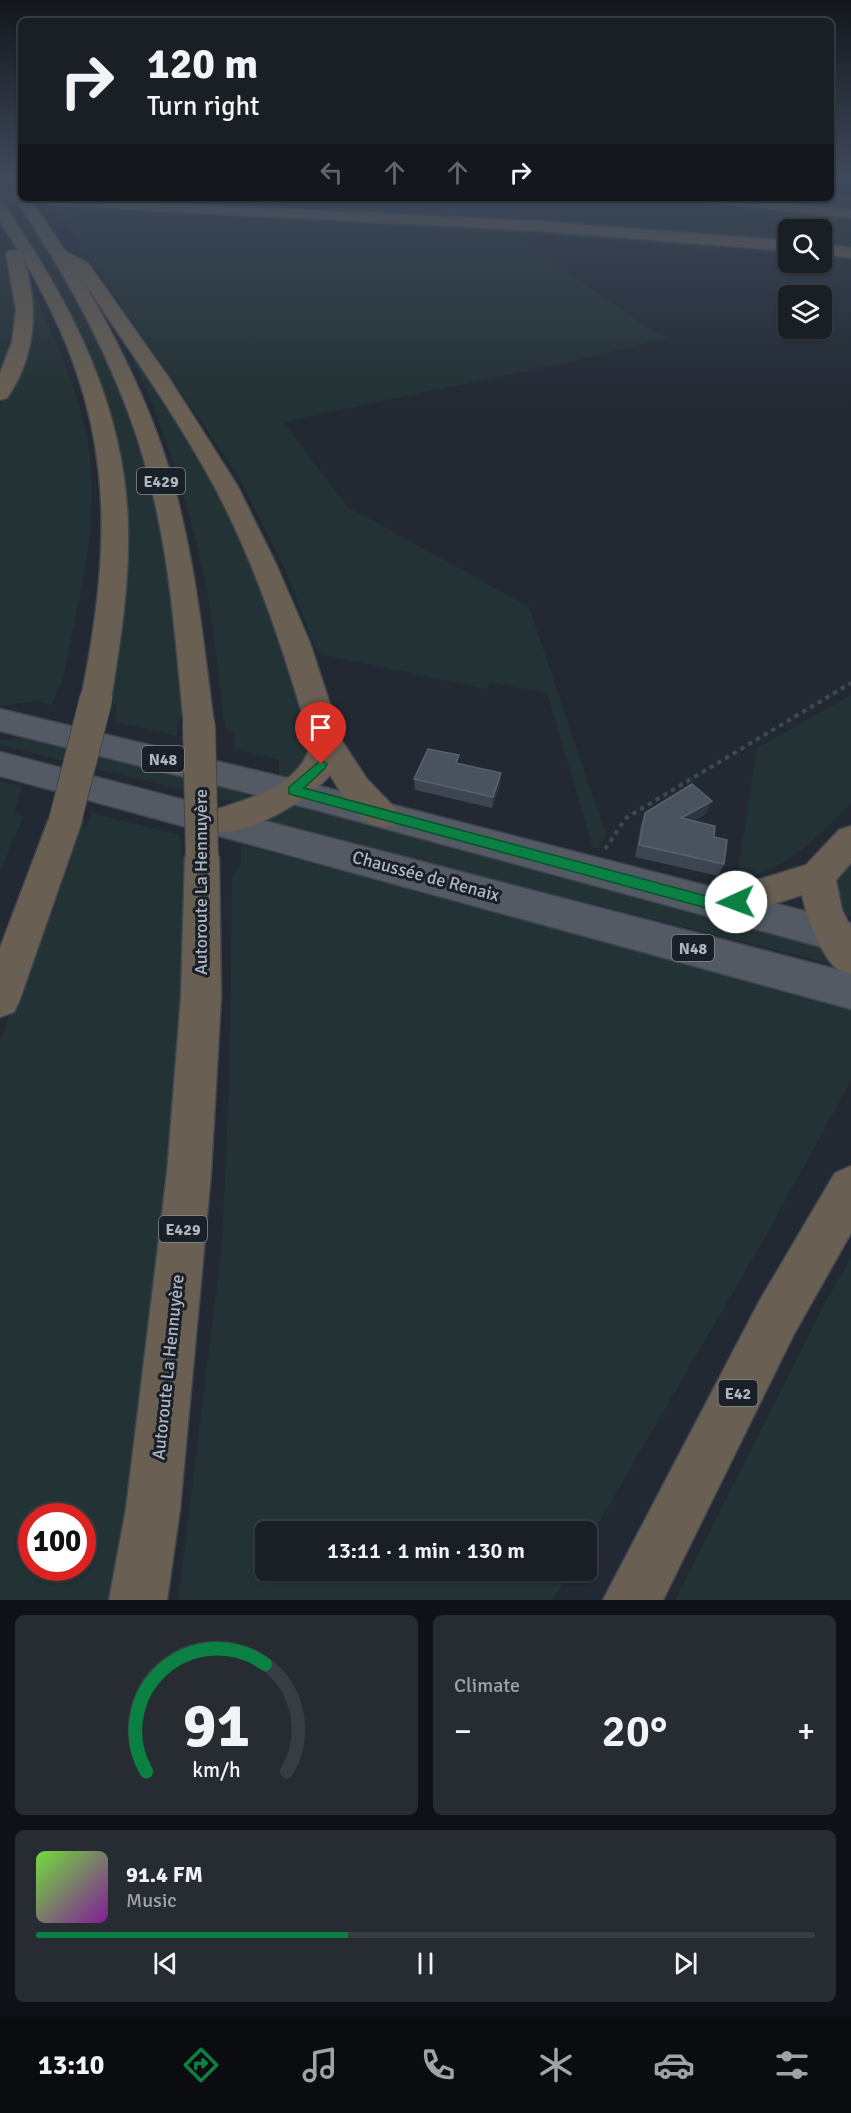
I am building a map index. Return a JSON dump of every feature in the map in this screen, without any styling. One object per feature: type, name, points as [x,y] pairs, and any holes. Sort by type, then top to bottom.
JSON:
[{"type":"highway","points":[[0,394],[18,354],[27,322],[21,273],[12,254]]},
{"type":"highway","name":"Autoroute La Hennuyère","points":[[0,999],[65,821],[96,699],[108,637],[113,588],[112,473],[92,389],[33,254]]},
{"type":"highway","name":"Autoroute La Hennuyère","points":[[59,254],[107,339],[127,382],[163,489],[188,629],[211,839],[189,1173],[153,1509],[138,1600]]},
{"type":"highway","points":[[61,256],[82,267],[159,378],[225,485],[263,564],[296,643],[327,743],[355,788],[381,816]]},
{"type":"highway","points":[[211,839],[293,791],[321,764],[327,743]]},
{"type":"highway","points":[[721,906],[818,876],[851,840]]},
{"type":"highway","points":[[818,876],[821,907],[845,943]]},
{"type":"highway","name":"E42","points":[[632,1600],[777,1317],[851,1189]]},
{"type":"main road","name":"N48","points":[[0,720],[293,791],[721,906],[845,943]]},
{"type":"main road","name":"Chaussée de Renaix","points":[[0,764],[211,839],[851,991]]},
{"type":"path","points":[[590,872],[626,818],[851,683]]},
{"type":"shaded area","points":[[0,254],[2,254],[12,280],[15,312],[10,343],[0,373]]},
{"type":"shaded area","points":[[33,254],[52,254],[80,300],[114,374],[140,450],[160,528],[175,607],[184,716],[179,720],[177,736],[114,722],[117,705],[110,702],[127,524],[59,297]]},
{"type":"shaded area","points":[[86,254],[541,254],[643,325],[668,337],[578,360],[283,422],[348,507],[529,607],[606,834],[599,848],[593,848],[547,693],[490,682],[487,689],[318,654],[286,571],[240,479]]},
{"type":"shaded area","points":[[29,287],[32,287],[60,352],[83,419],[92,485],[91,519],[75,621],[61,686],[57,690],[52,705],[36,701],[0,706],[0,408],[14,380]]},
{"type":"shaded area","points":[[125,342],[195,447],[266,584],[316,745],[292,779],[279,775],[279,759],[235,750],[233,733],[225,728],[208,597],[194,531],[164,435]]},
{"type":"shaded area","points":[[851,695],[851,803],[800,851],[772,868],[736,881],[757,748]]},
{"type":"shaded area","points":[[34,738],[238,789],[249,799],[222,800],[0,745],[0,740]]},
{"type":"shaded area","points":[[0,781],[22,786],[15,812],[23,817],[0,872]]},
{"type":"shaded area","points":[[291,802],[811,935],[829,963],[252,819]]},
{"type":"shaded area","points":[[91,813],[179,835],[185,870],[183,990],[158,1282],[116,1600],[0,1600],[0,1041],[75,832],[87,826]]},
{"type":"shaded area","points":[[241,845],[851,1001],[851,1081],[764,1239],[597,1526],[597,1521],[255,1521],[255,1581],[564,1581],[553,1600],[178,1600],[222,1245],[230,1058],[232,876],[241,864]]},
{"type":"shaded area","points":[[851,861],[851,917],[844,916],[832,895],[841,870]]},
{"type":"shaded area","points":[[851,1257],[851,1600],[675,1600],[825,1303]]},
{"type":"building","points":[[428,749],[459,755],[456,763],[501,773],[493,797],[414,779]]},
{"type":"building","points":[[692,784],[712,801],[681,818],[715,826],[714,837],[727,840],[724,864],[639,845],[645,813]]},
{"type":"route","points":[[321,764],[293,791],[721,906],[736,902]]}]
